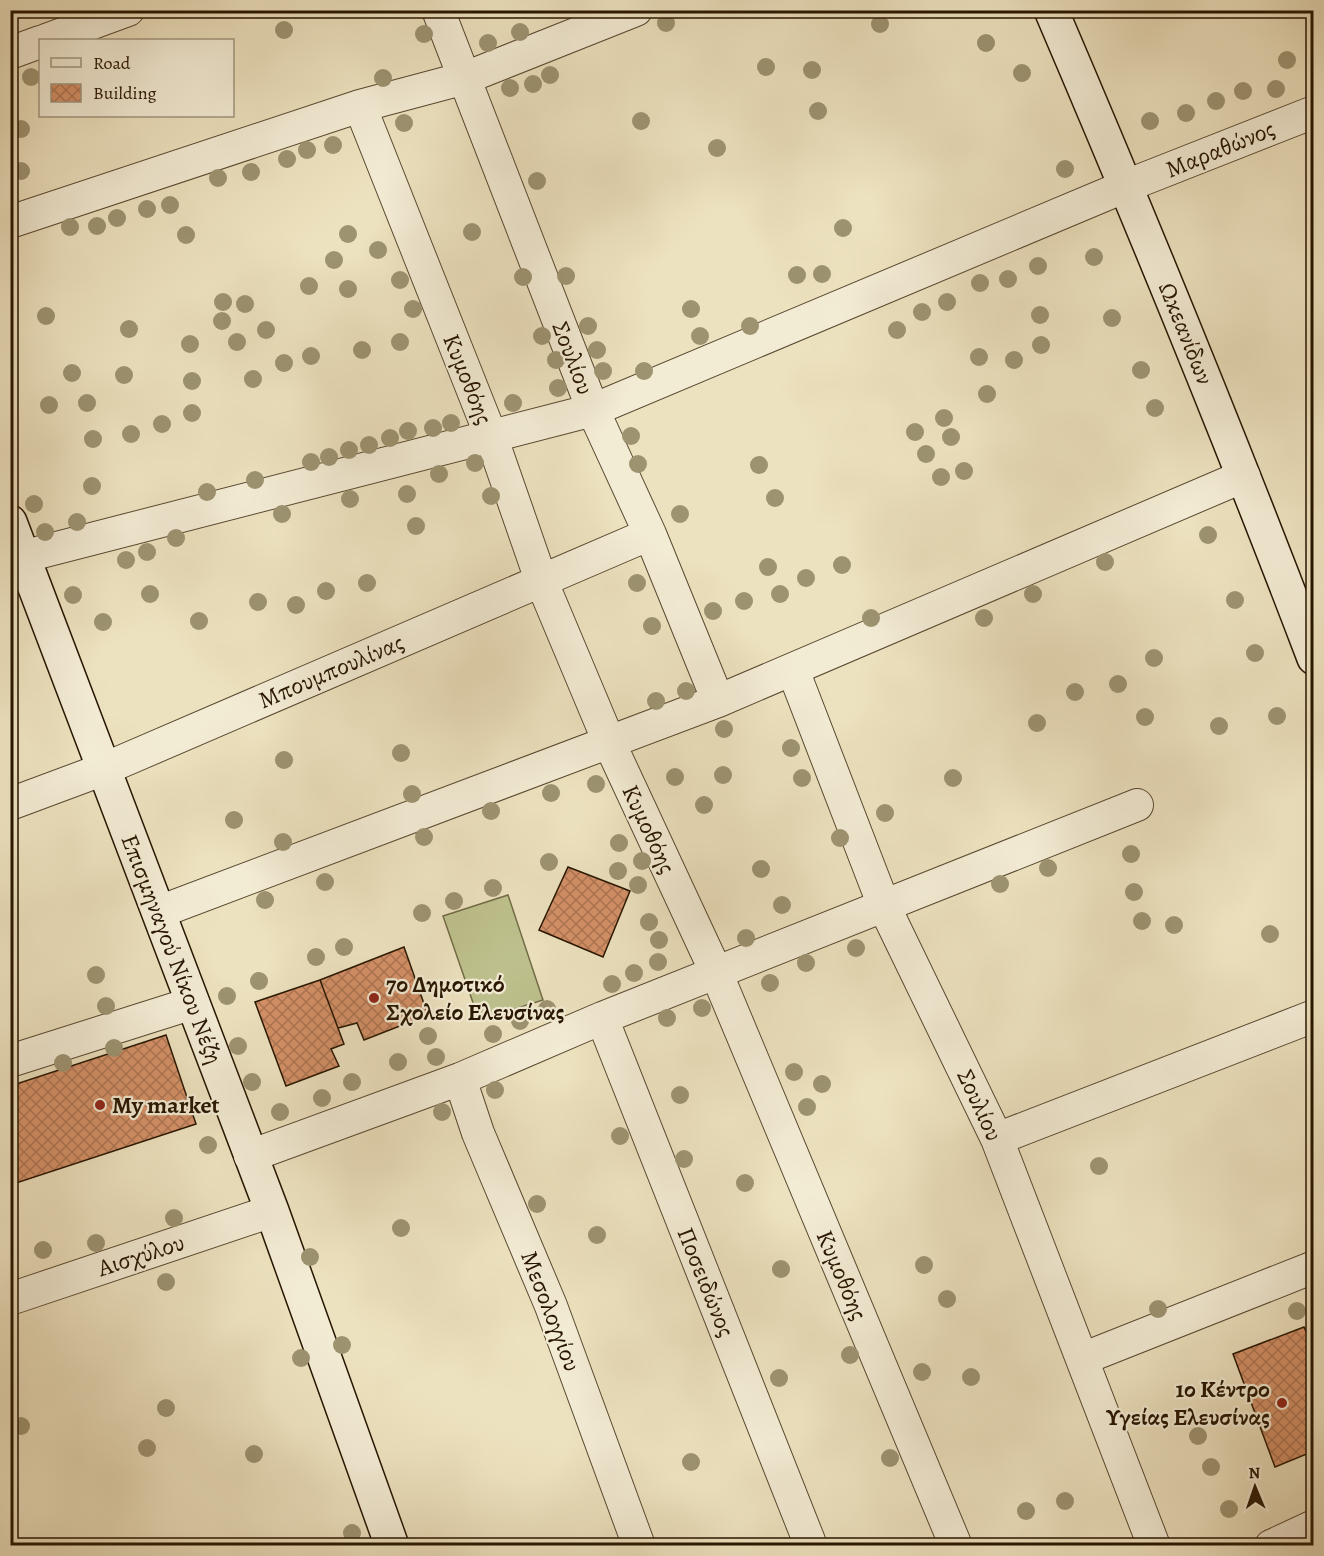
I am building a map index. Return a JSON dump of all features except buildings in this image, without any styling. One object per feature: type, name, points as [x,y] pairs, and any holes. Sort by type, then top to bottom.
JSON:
[{"type":"street","points":[[49,39],[128,10]]},
{"type":"street","name":"Σουλίου","points":[[438,10],[592,410],[650,534],[718,701]]},
{"type":"street","points":[[10,222],[360,106],[465,78],[636,10]]},
{"type":"street","name":"Ωκεανίδων","points":[[1051,10],[1245,476],[1314,658]]},
{"type":"street","points":[[10,53],[39,42]]},
{"type":"street","name":"Κυμοθόης","points":[[360,106],[490,436],[541,580],[609,742],[716,972],[956,1545]]},
{"type":"street","name":"Μαραθώνος","points":[[17,558],[592,410],[1126,186],[1314,112]]},
{"type":"street","points":[[159,912],[718,701],[1245,476]]},
{"type":"street","name":"Επισμηναγού Νίκου Νέζη","points":[[10,522],[17,558],[104,769],[272,1211],[386,1544]]},
{"type":"street","name":"Μπουμπουλίνας","points":[[10,804],[104,769],[650,534]]},
{"type":"street","name":"Σουλίου","points":[[792,670],[884,906],[997,1139],[1154,1545]]},
{"type":"street","points":[[250,1156],[460,1079],[602,1018],[1137,805]]},
{"type":"street","points":[[10,1061],[193,1003]]},
{"type":"street","points":[[997,1139],[1314,1016]]},
{"type":"street","name":"Ποσειδώνος","points":[[602,1018],[811,1545]]},
{"type":"street","name":"Μεσολογγίου","points":[[460,1079],[478,1133],[551,1306],[639,1545]]},
{"type":"street","name":"Αισχύλου","points":[[10,1299],[272,1211]]},
{"type":"street","points":[[1082,1359],[1314,1267]]},
{"type":"street","points":[[1271,1545],[1314,1526]]},
{"type":"green space","points":[[508,895],[543,1000],[479,1020],[443,916]]},
{"type":"place","name":"7ο Δημοτικό Σχολείο Ελευσίνας","points":[[374,998]]},
{"type":"place","name":"My market","points":[[100,1105]]},
{"type":"place","name":"1ο Κέντρο Υγείας Ελευσίνας","points":[[1282,1403]]}]
